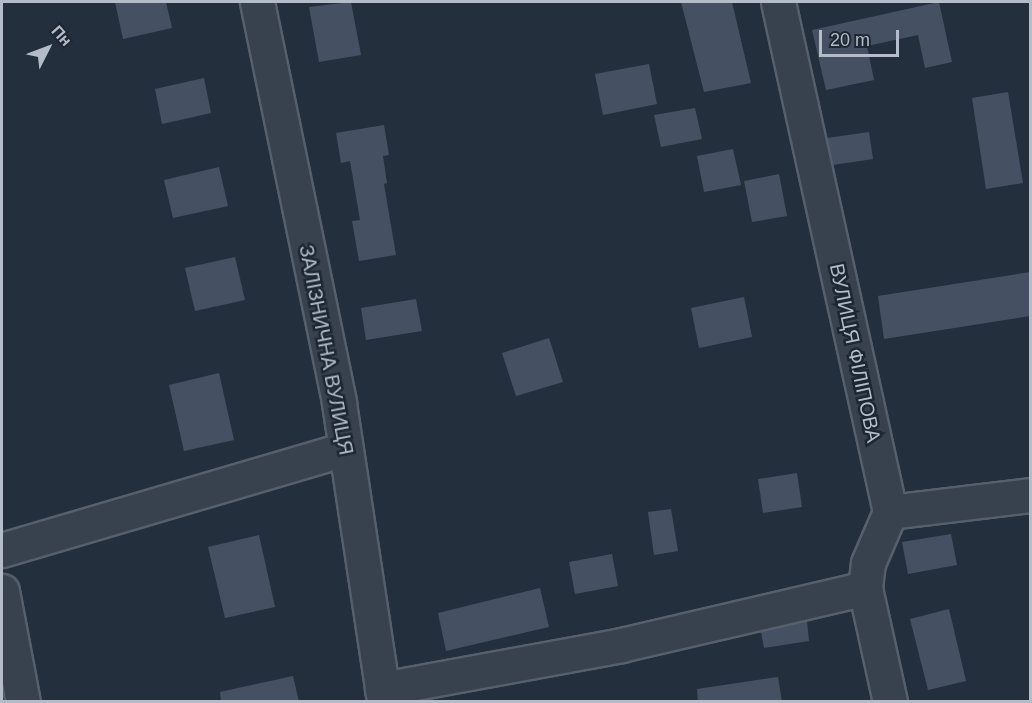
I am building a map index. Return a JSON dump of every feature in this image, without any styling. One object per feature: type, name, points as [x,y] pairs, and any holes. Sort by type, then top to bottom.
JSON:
[{"type":"street","name":"ЗАЛІЗНИЧНА ВУЛИЦЯ","points":[[257,2],[345,449],[383,695]]},
{"type":"street","name":"ВУЛИЦЯ ФІЛІПОВА","points":[[778,2],[890,512]]},
{"type":"street","points":[[2,550],[345,449]]},
{"type":"street","points":[[890,702],[865,588],[868,563],[890,512],[1030,495]]},
{"type":"street","points":[[383,695],[621,645],[865,588]]},
{"type":"street","points":[[2,591],[23,702]]},
{"type":"building","points":[[115,2],[166,2],[172,28],[123,39]]},
{"type":"building","points":[[351,2],[361,55],[319,62],[309,7]]},
{"type":"building","points":[[681,2],[732,2],[751,83],[704,92]]},
{"type":"building","points":[[939,2],[952,62],[925,68],[918,35],[867,46],[874,80],[826,90],[812,30]]},
{"type":"building","points":[[649,64],[657,104],[603,115],[595,74]]},
{"type":"building","points":[[204,78],[211,113],[162,124],[155,89]]},
{"type":"building","points":[[1008,92],[1023,183],[986,189],[972,98]]},
{"type":"building","points":[[695,108],[702,139],[661,147],[654,115]]},
{"type":"building","points":[[384,125],[389,155],[383,156],[387,183],[384,184],[396,255],[359,261],[352,221],[360,220],[350,161],[341,163],[336,133]]},
{"type":"building","points":[[869,132],[873,159],[833,165],[827,138]]},
{"type":"building","points":[[733,149],[741,185],[704,192],[697,156]]},
{"type":"building","points":[[219,167],[228,206],[173,218],[164,180]]},
{"type":"building","points":[[779,174],[787,216],[752,222],[744,181]]},
{"type":"building","points":[[235,257],[245,300],[195,311],[185,268]]},
{"type":"building","points":[[1030,272],[1030,316],[884,339],[878,296]]},
{"type":"building","points":[[744,297],[752,337],[699,348],[691,308]]},
{"type":"building","points":[[416,299],[422,331],[366,340],[361,308]]},
{"type":"building","points":[[549,338],[563,382],[516,396],[502,353]]},
{"type":"building","points":[[219,373],[234,440],[184,451],[169,385]]},
{"type":"building","points":[[797,473],[802,507],[763,513],[758,479]]},
{"type":"building","points":[[671,509],[678,551],[654,555],[648,512]]},
{"type":"building","points":[[951,534],[957,565],[908,574],[902,542]]},
{"type":"building","points":[[259,535],[275,607],[225,618],[208,547]]},
{"type":"building","points":[[612,554],[618,586],[575,594],[569,562]]},
{"type":"building","points":[[540,588],[549,627],[446,651],[438,613]]},
{"type":"building","points":[[949,609],[966,681],[928,690],[910,619]]},
{"type":"building","points":[[807,621],[809,641],[764,648],[761,632]]},
{"type":"building","points":[[293,676],[299,702],[221,702],[220,692]]},
{"type":"building","points":[[778,677],[782,702],[698,702],[697,689]]}]
